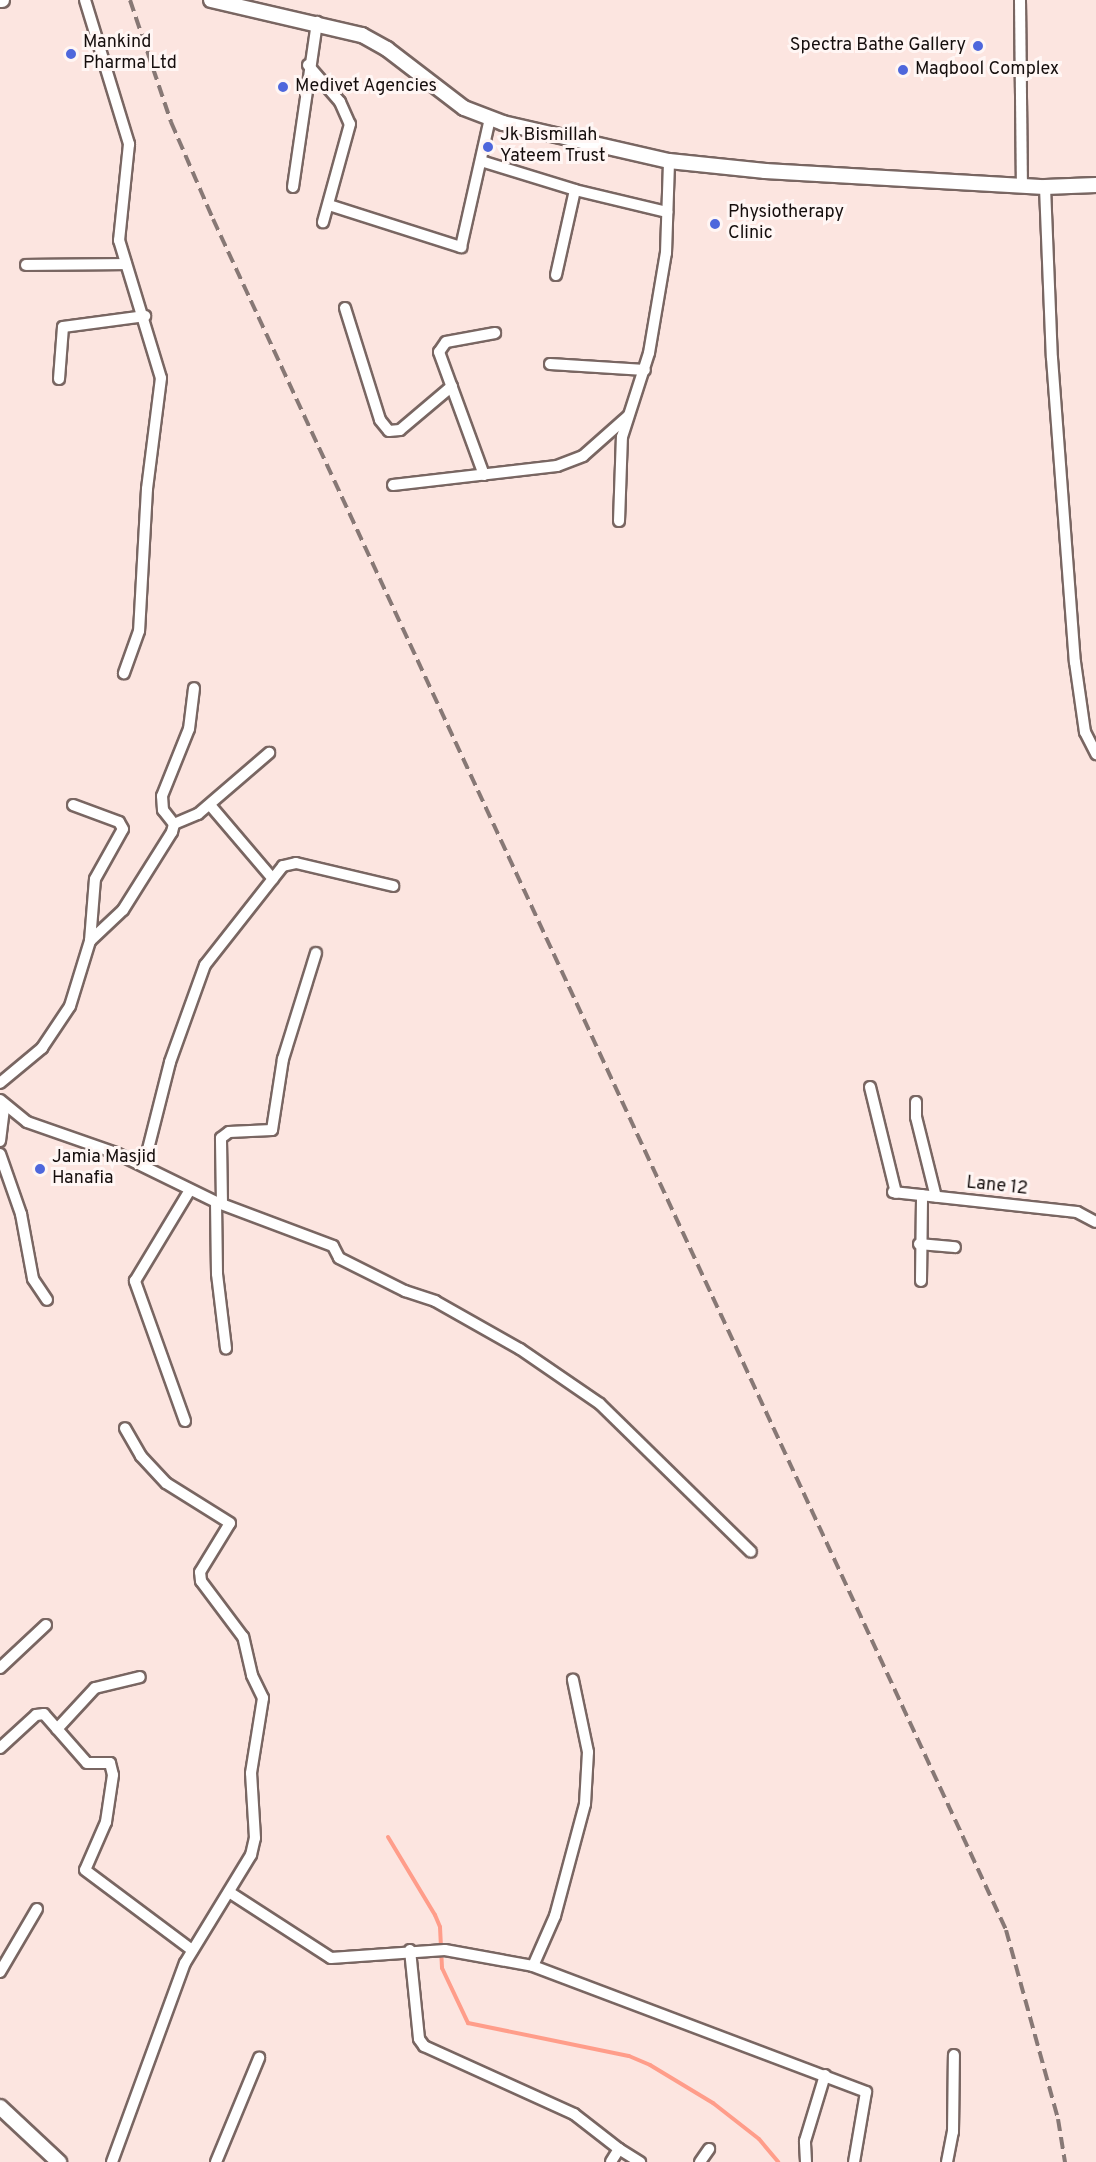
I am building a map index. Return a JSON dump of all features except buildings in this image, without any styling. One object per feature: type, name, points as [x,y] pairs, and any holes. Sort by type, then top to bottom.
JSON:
[{"type":"main road","points":[[211,0],[317,22],[362,35],[387,49],[464,108],[490,118],[669,161],[765,171],[1045,187],[1096,185]]},
{"type":"main road","points":[[0,2107],[59,2162]]},
{"type":"street","points":[[85,0],[129,144],[119,220],[119,240],[145,316],[161,378],[147,489],[139,631],[124,674]]},
{"type":"street","points":[[1020,0],[1022,185]]},
{"type":"street","points":[[293,187],[308,65],[317,22]]},
{"type":"street","points":[[308,65],[340,102],[350,124],[323,222]]},
{"type":"street","points":[[329,205],[461,247],[490,118]]},
{"type":"street","points":[[481,161],[575,190],[667,212]]},
{"type":"street","points":[[619,521],[622,437],[645,370],[666,253],[669,161]]},
{"type":"street","points":[[1045,187],[1052,358],[1074,662],[1085,732],[1096,754]]},
{"type":"street","points":[[556,275],[575,190]]},
{"type":"street","points":[[27,265],[126,264]]},
{"type":"street","points":[[345,308],[380,420],[389,431],[400,430],[452,386]]},
{"type":"street","points":[[59,379],[63,327],[145,316]]},
{"type":"street","points":[[484,475],[439,352],[442,345],[495,333]]},
{"type":"street","points":[[550,364],[645,370]]},
{"type":"street","points":[[393,485],[568,463],[582,456],[628,416]]},
{"type":"street","points":[[174,824],[163,810],[162,796],[189,729],[194,688]]},
{"type":"street","points":[[90,941],[123,910],[174,824],[194,818],[269,753]]},
{"type":"street","points":[[0,1083],[42,1048],[65,1018],[90,941],[95,879],[122,825],[72,805]]},
{"type":"street","points":[[210,805],[273,879]]},
{"type":"street","points":[[144,1165],[170,1062],[205,965],[287,863],[296,863],[393,886]]},
{"type":"street","points":[[226,1348],[217,1274],[221,1138],[229,1132],[272,1130],[283,1059],[316,953]]},
{"type":"street","name":"Lane 12","points":[[870,1087],[895,1192],[1077,1212],[1096,1222]]},
{"type":"street","points":[[916,1102],[916,1117],[936,1197]]},
{"type":"street","points":[[2,1103],[38,1127],[100,1146],[144,1165],[219,1203],[333,1246],[339,1258],[405,1292],[435,1301],[520,1349],[600,1404],[751,1552]]},
{"type":"street","points":[[0,1141],[2,1103]]},
{"type":"street","points":[[0,1154],[21,1214],[33,1279],[47,1300]]},
{"type":"street","points":[[185,1421],[135,1281],[190,1190]]},
{"type":"street","points":[[921,1281],[922,1195]]},
{"type":"street","points":[[920,1244],[955,1246]]},
{"type":"street","points":[[112,2162],[192,1950],[251,1855],[255,1838],[251,1773],[263,1698],[252,1675],[243,1637],[201,1581],[200,1572],[230,1523],[166,1483],[141,1456],[124,1428]]},
{"type":"street","points":[[0,1668],[46,1625]]},
{"type":"street","points":[[57,1729],[95,1688],[140,1677]]},
{"type":"street","points":[[532,1966],[555,1916],[585,1804],[588,1752],[573,1680]]},
{"type":"street","points":[[0,1748],[39,1713],[47,1716],[87,1763],[110,1763],[113,1775],[106,1822],[85,1870],[192,1950]]},
{"type":"street","points":[[229,1892],[332,1958],[410,1950],[446,1950],[532,1966],[866,2092],[854,2162]]},
{"type":"street","points":[[0,1972],[37,1909]]},
{"type":"street","points":[[410,1950],[419,2038],[424,2046],[574,2114],[619,2150],[640,2162]]},
{"type":"street","points":[[947,2162],[953,2132],[954,2055]]},
{"type":"street","points":[[216,2162],[259,2058]]},
{"type":"street","points":[[806,2162],[805,2142],[825,2075]]},
{"type":"street","points":[[700,2162],[709,2149]]},
{"type":"street","points":[[611,2162],[619,2150]]},
{"type":"waterway","points":[[388,1837],[435,1915],[440,1927],[442,1968],[468,2023],[629,2056],[650,2065],[713,2103],[759,2139],[778,2162]]},
{"type":"railway","points":[[130,0],[171,122],[213,219],[1006,1930],[1058,2119],[1065,2162]]},
{"type":"place","name":"Spectra Bathe Gallery","points":[[978,46]]},
{"type":"place","name":"Mankind Pharma Ltd","points":[[71,54]]},
{"type":"place","name":"Maqbool Complex","points":[[903,70]]},
{"type":"place","name":"Medivet Agencies","points":[[283,87]]},
{"type":"place","name":"Jk Bismillah Yateem Trust","points":[[488,147]]},
{"type":"place","name":"Physiotherapy Clinic","points":[[715,224]]},
{"type":"place","name":"Jamia Masjid Hanafia","points":[[40,1169]]}]
